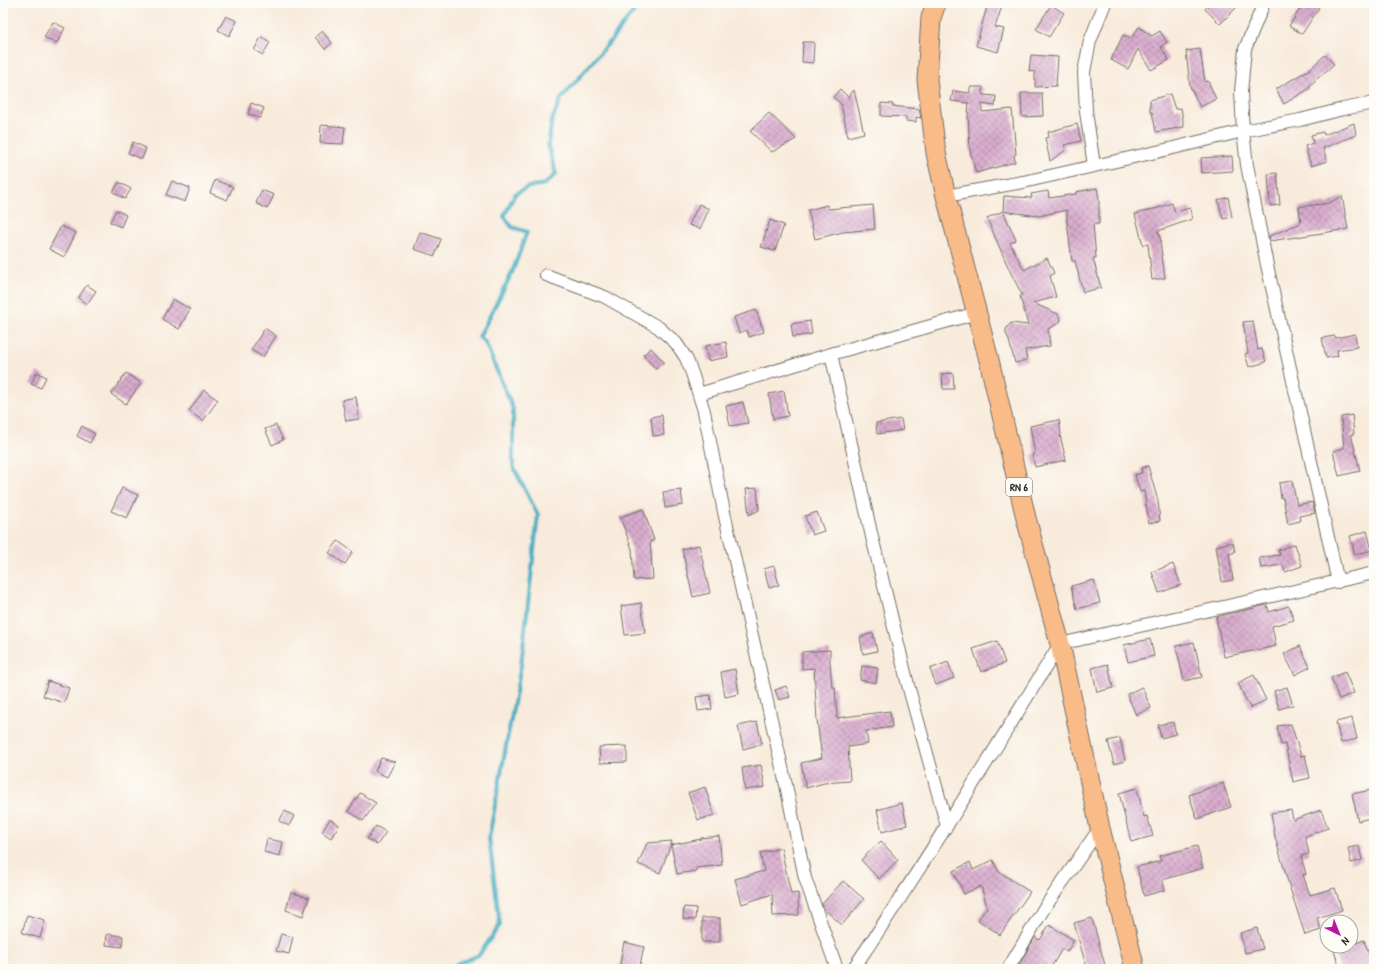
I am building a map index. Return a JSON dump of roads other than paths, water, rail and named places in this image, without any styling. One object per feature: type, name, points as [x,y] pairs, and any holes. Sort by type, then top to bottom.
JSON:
[{"type":"main road","name":"RN 6","points":[[936,3],[931,18],[927,80],[936,153],[977,313],[1026,518],[1060,644],[1100,828],[1136,969]]},
{"type":"street","points":[[1094,166],[1086,111],[1084,72],[1090,42],[1105,3]]},
{"type":"street","points":[[1264,3],[1245,49],[1241,92],[1243,131],[1247,165],[1267,265],[1338,582]]},
{"type":"street","points":[[946,196],[1023,182],[1243,131],[1374,103]]},
{"type":"street","points":[[546,275],[604,297],[658,327],[676,343],[686,358],[704,412],[724,512],[786,785],[805,878],[837,969]]},
{"type":"street","points":[[699,394],[831,354],[977,313]]},
{"type":"street","points":[[831,354],[872,537],[908,685],[948,826]]},
{"type":"street","points":[[853,969],[907,890],[948,826],[1060,644],[1374,573]]},
{"type":"street","points":[[1008,969],[1043,910],[1100,828]]},
{"type":"waterway","points":[[446,969],[479,955],[500,925],[489,838],[521,665],[538,515],[513,466],[513,409],[485,342],[479,337],[512,273],[527,232],[512,227],[504,216],[515,194],[528,187],[545,184],[556,174],[548,145],[552,120],[561,99],[613,38],[640,3]]}]
